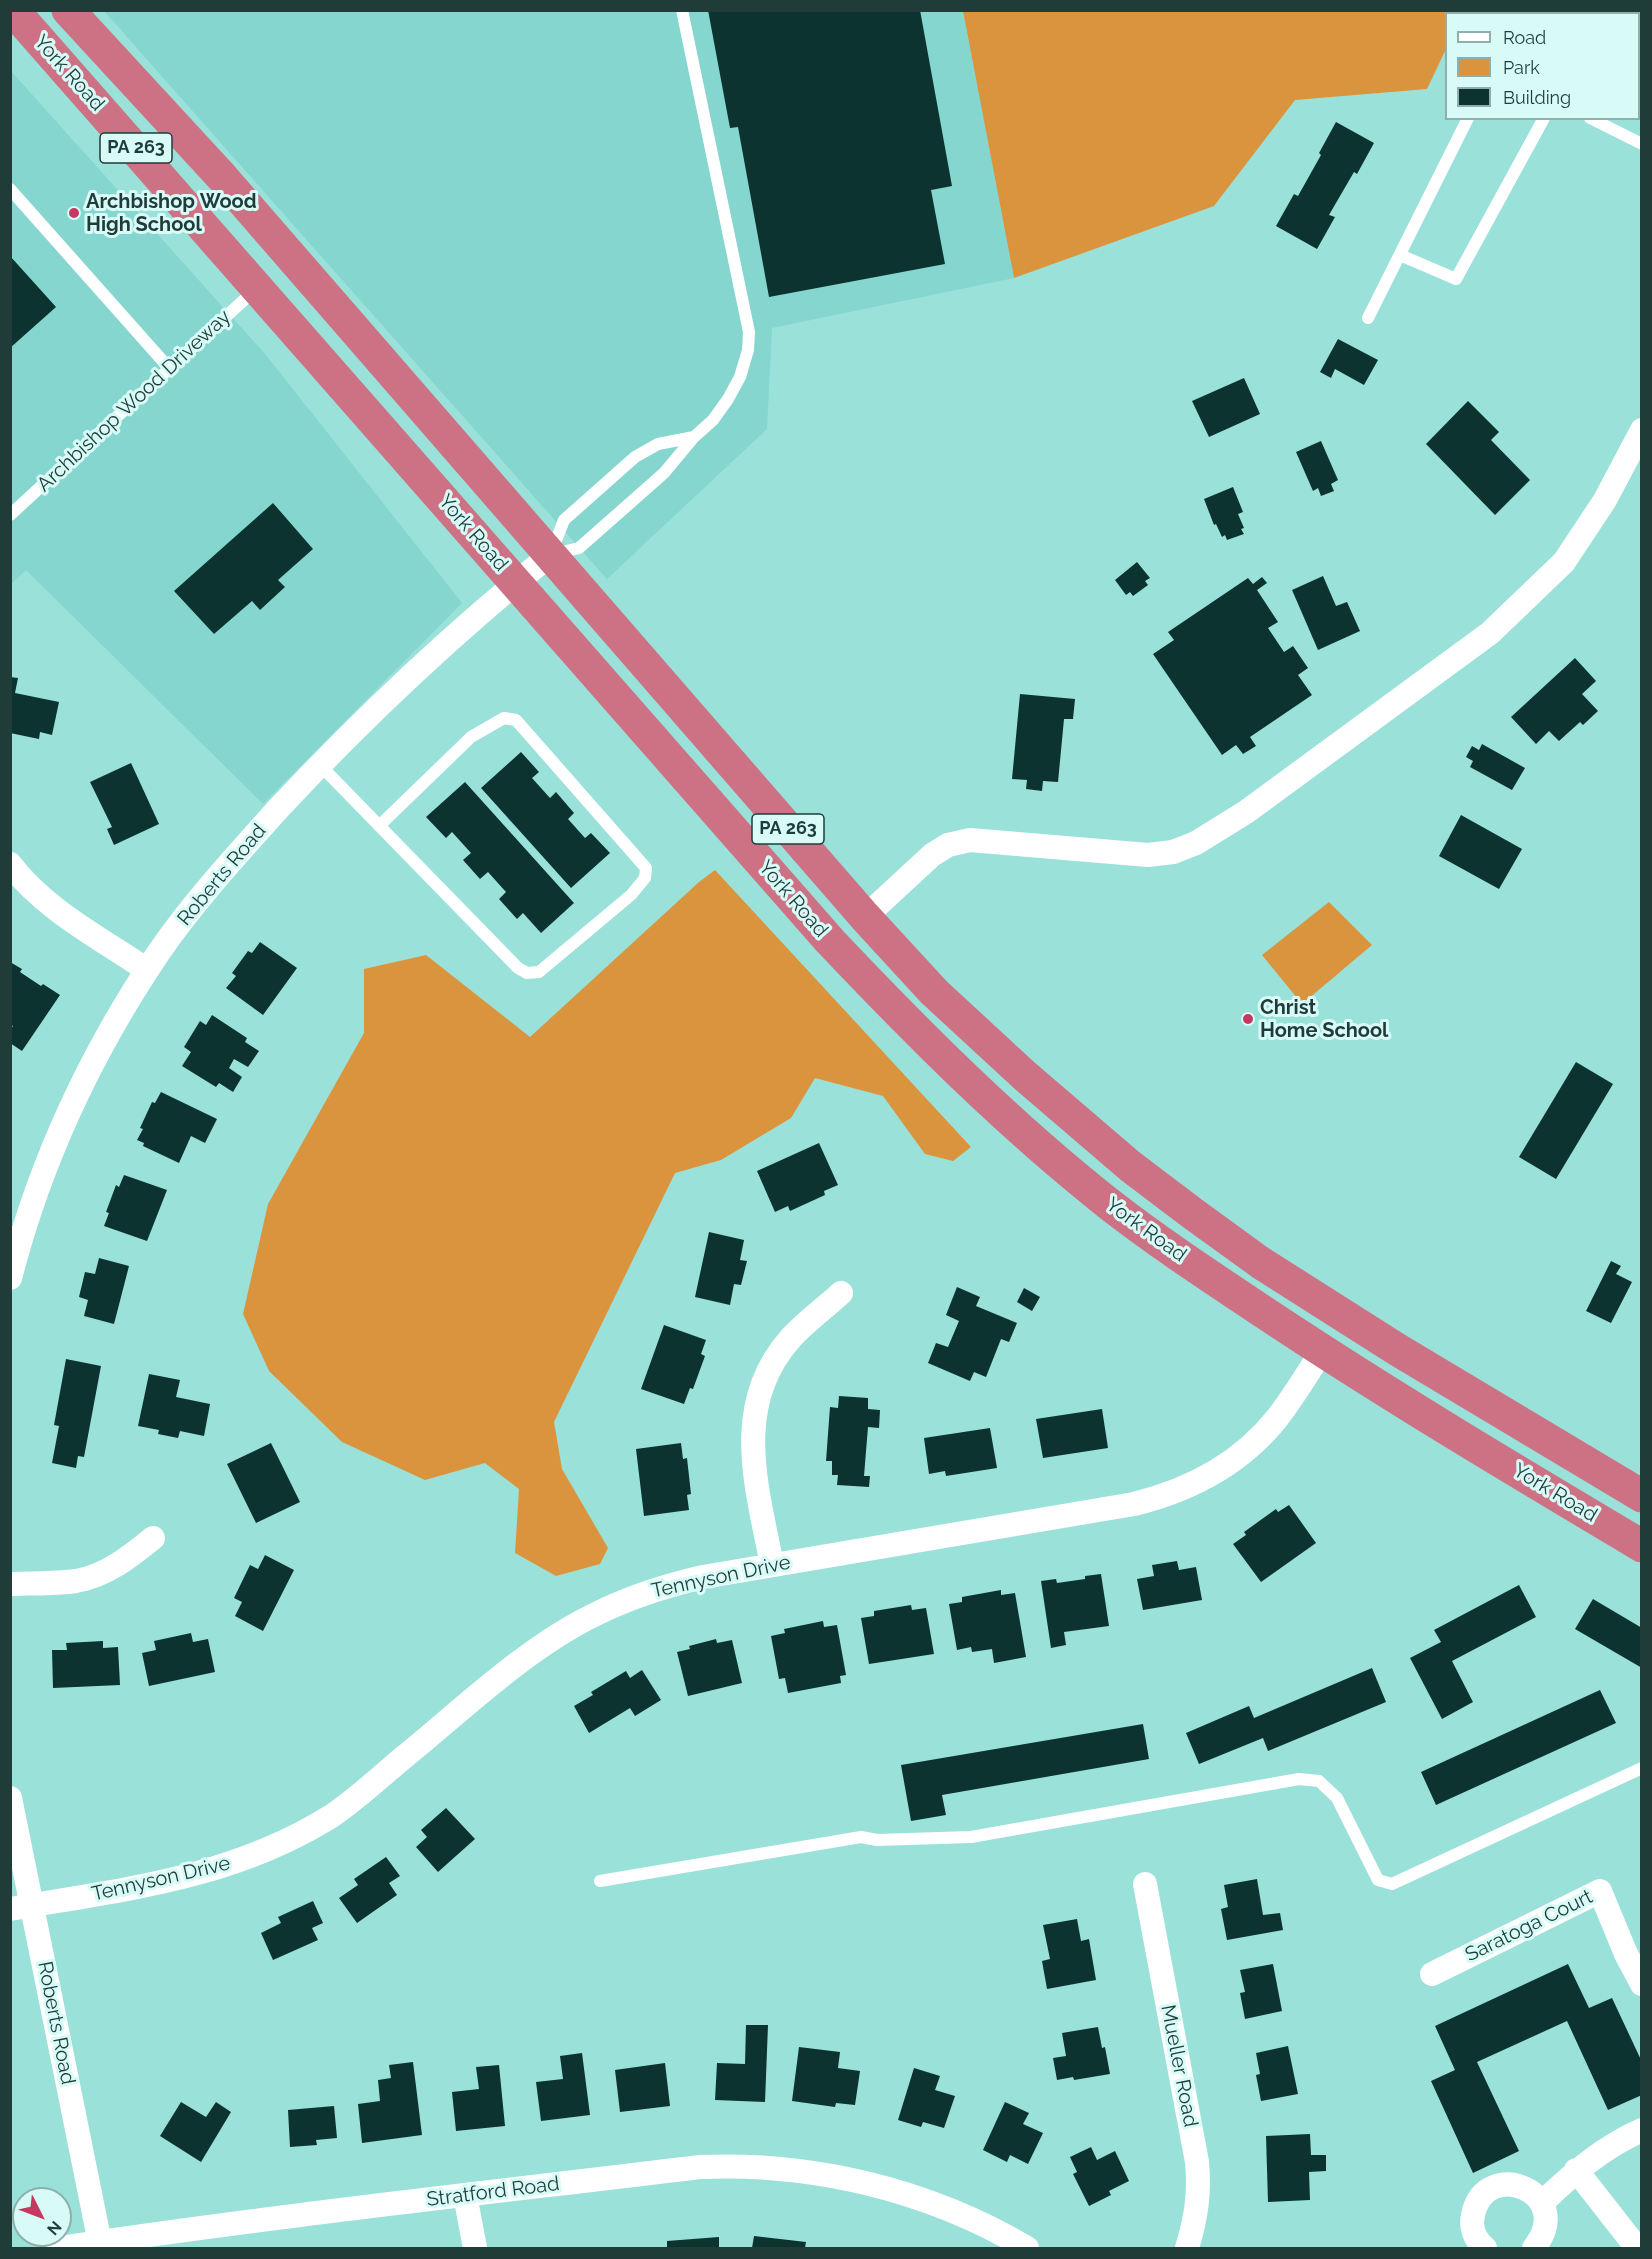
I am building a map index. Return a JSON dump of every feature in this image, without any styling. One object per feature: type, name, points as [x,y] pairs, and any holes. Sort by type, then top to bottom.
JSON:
[{"type":"highway","name":"York Road","points":[[13,10],[830,941],[906,1021],[995,1108],[1111,1205],[1208,1275],[1322,1351],[1640,1543]]},
{"type":"highway","name":"York Road","points":[[68,10],[222,177],[865,917],[934,992],[1024,1076],[1130,1166],[1261,1263],[1398,1350],[1641,1496]]},
{"type":"street","points":[[865,917],[932,855],[948,845],[970,840],[1148,855],[1173,852],[1197,843],[1246,812],[1466,652],[1534,592],[1564,562],[1605,500],[1641,430]]},
{"type":"street","name":"Roberts Road","points":[[10,1278],[34,1199],[62,1126],[85,1077],[128,999],[195,904],[231,861],[362,721],[516,582],[550,555]]},
{"type":"street","points":[[10,864],[25,884],[42,899],[147,970]]},
{"type":"street","points":[[772,1565],[753,1465],[752,1431],[755,1408],[777,1356],[791,1338],[841,1293]]},
{"type":"street","name":"Tennyson Drive","points":[[22,1907],[181,1878],[214,1870],[276,1846],[333,1815],[539,1647],[590,1616],[617,1604],[674,1584],[772,1565],[1134,1504],[1190,1487],[1218,1471],[1244,1452],[1278,1417],[1322,1351]]},
{"type":"street","points":[[10,1584],[77,1580],[118,1564],[153,1538]]},
{"type":"street","name":"Roberts Road","points":[[10,1798],[22,1907],[101,2245]]},
{"type":"street","name":"Mueller Road","points":[[1145,1884],[1197,2162],[1199,2184],[1196,2219],[1187,2248]]},
{"type":"street","name":"Saratoga Court","points":[[1432,1974],[1600,1891],[1641,1984]]},
{"type":"street","points":[[1542,2203],[1576,2170],[1625,2137],[1641,2130]]},
{"type":"street","name":"Stratford Road","points":[[59,2248],[101,2245],[465,2195],[730,2166],[791,2169],[859,2181],[926,2201],[981,2223],[1027,2248]]},
{"type":"street","points":[[1576,2170],[1637,2248]]},
{"type":"street","points":[[1485,2248],[1479,2243],[1474,2232],[1472,2221],[1474,2209],[1480,2198],[1489,2190],[1500,2185],[1518,2185],[1534,2193],[1542,2203],[1546,2214],[1546,2227],[1542,2239],[1534,2248]]},
{"type":"street","points":[[465,2195],[475,2248]]},
{"type":"lane","points":[[550,555],[579,548],[664,473],[728,399],[740,376],[748,350],[749,332],[682,10]]},
{"type":"lane","points":[[1368,318],[1467,120]]},
{"type":"lane","points":[[1400,255],[1456,279],[1543,120]]},
{"type":"lane","points":[[1594,120],[1641,144]]},
{"type":"lane","points":[[10,189],[169,369]]},
{"type":"lane","name":"Archbishop Wood Driveway","points":[[10,515],[258,287]]},
{"type":"lane","points":[[550,555],[564,520],[636,457],[658,444],[694,437]]},
{"type":"lane","points":[[320,765],[379,826],[518,968],[527,974],[539,972],[631,895],[645,878],[646,868],[516,720],[504,718],[471,737],[379,826]]},
{"type":"lane","points":[[600,1881],[861,1837],[877,1840],[971,1837],[1299,1779],[1319,1781],[1337,1798],[1378,1880],[1392,1884],[1641,1768]]},
{"type":"shaded area","points":[[104,11],[963,11],[1014,278],[772,328],[767,429],[607,579]]},
{"type":"shaded area","points":[[10,70],[266,355],[462,603],[263,804],[26,570],[11,584]]},
{"type":"green space","points":[[963,10],[1465,11],[1445,12],[1445,51],[1427,89],[1295,100],[1214,206],[1014,278]]},
{"type":"green space","points":[[715,870],[971,1147],[953,1161],[925,1154],[883,1096],[815,1078],[791,1118],[721,1160],[675,1173],[554,1422],[562,1469],[608,1548],[600,1564],[556,1576],[515,1553],[519,1489],[485,1463],[425,1480],[342,1442],[269,1371],[243,1314],[268,1204],[364,1033],[364,969],[426,955],[530,1037],[699,882]]},
{"type":"green space","points":[[1329,902],[1372,945],[1302,1004],[1262,955]]},
{"type":"building","points":[[708,10],[920,10],[952,186],[931,190],[945,264],[769,297],[738,127],[730,128]]},
{"type":"building","points":[[1336,122],[1374,143],[1357,174],[1354,172],[1329,215],[1335,217],[1317,249],[1276,226],[1294,194],[1298,196]]},
{"type":"building","points":[[10,256],[56,307],[10,348]]},
{"type":"building","points":[[1338,339],[1378,360],[1364,385],[1335,369],[1331,378],[1320,372]]},
{"type":"building","points":[[1244,378],[1260,414],[1209,437],[1192,401]]},
{"type":"building","points":[[1468,401],[1499,432],[1491,440],[1530,480],[1495,515],[1426,444]]},
{"type":"building","points":[[1321,441],[1338,480],[1331,484],[1334,491],[1321,496],[1318,488],[1313,491],[1296,452]]},
{"type":"building","points":[[1233,487],[1243,512],[1238,514],[1244,534],[1227,540],[1225,535],[1222,537],[1216,524],[1214,525],[1204,499]]},
{"type":"building","points":[[273,503],[313,549],[278,580],[285,587],[260,610],[252,601],[214,634],[174,591]]},
{"type":"building","points":[[1137,562],[1150,578],[1145,581],[1148,585],[1133,596],[1130,592],[1126,595],[1115,580]]},
{"type":"building","points":[[1323,576],[1336,606],[1347,602],[1360,631],[1318,650],[1292,590]]},
{"type":"building","points":[[1262,577],[1267,583],[1257,590],[1278,622],[1268,628],[1284,652],[1293,646],[1308,668],[1298,675],[1312,695],[1250,737],[1256,746],[1243,754],[1236,745],[1222,755],[1153,654],[1174,640],[1168,632],[1248,578],[1253,584]]},
{"type":"building","points":[[1575,658],[1596,681],[1582,694],[1598,711],[1583,725],[1580,722],[1559,741],[1549,731],[1536,744],[1511,717]]},
{"type":"building","points":[[10,677],[18,678],[15,693],[59,702],[52,735],[40,732],[39,739],[10,733]]},
{"type":"building","points":[[1020,694],[1075,699],[1073,719],[1064,719],[1058,782],[1043,781],[1042,791],[1026,789],[1027,780],[1012,779]]},
{"type":"building","points":[[1482,744],[1525,768],[1512,790],[1470,767],[1473,761],[1466,757],[1472,746],[1479,750]]},
{"type":"building","points":[[521,752],[539,772],[532,778],[550,798],[556,792],[574,813],[568,819],[585,838],[591,833],[610,853],[571,888],[481,788]]},
{"type":"building","points":[[131,763],[159,824],[114,845],[107,829],[112,827],[90,782]]},
{"type":"building","points":[[465,782],[574,903],[541,933],[523,913],[517,919],[499,899],[506,892],[488,872],[480,879],[463,860],[471,853],[452,832],[446,838],[426,817]]},
{"type":"building","points":[[1461,815],[1522,849],[1499,889],[1439,856]]},
{"type":"building","points":[[260,942],[297,968],[263,1015],[226,988],[236,976],[232,973],[248,951],[252,953]]},
{"type":"building","points":[[10,962],[22,969],[20,972],[41,986],[43,984],[60,995],[22,1051],[10,1043],[10,1030],[13,1026],[10,1025]]},
{"type":"building","points":[[212,1015],[247,1038],[245,1042],[259,1051],[248,1067],[234,1059],[229,1068],[242,1077],[233,1092],[219,1083],[216,1087],[182,1066],[191,1052],[184,1047],[200,1021],[206,1025]]},
{"type":"building","points":[[1576,1062],[1613,1084],[1556,1179],[1519,1157]]},
{"type":"building","points":[[161,1092],[217,1119],[205,1143],[191,1136],[179,1163],[143,1146],[144,1143],[137,1140],[152,1102],[155,1103]]},
{"type":"building","points":[[819,1143],[838,1185],[824,1191],[825,1195],[790,1211],[788,1206],[775,1212],[757,1171]]},
{"type":"building","points":[[124,1175],[167,1190],[147,1241],[104,1226],[109,1213],[106,1212],[116,1185],[119,1187]]},
{"type":"building","points":[[709,1232],[744,1240],[740,1260],[747,1261],[741,1285],[734,1284],[730,1305],[695,1297]]},
{"type":"building","points":[[99,1258],[129,1266],[114,1324],[84,1316],[88,1300],[79,1297],[85,1272],[95,1274]]},
{"type":"building","points":[[1611,1261],[1621,1266],[1616,1274],[1632,1282],[1611,1323],[1586,1311]]},
{"type":"building","points":[[957,1287],[980,1297],[976,1306],[1017,1323],[1009,1342],[1001,1339],[986,1377],[974,1372],[970,1381],[928,1363],[936,1343],[948,1347],[959,1321],[946,1315]]},
{"type":"building","points":[[1024,1288],[1040,1297],[1032,1311],[1017,1302]]},
{"type":"building","points":[[664,1325],[706,1340],[701,1354],[705,1356],[693,1389],[690,1388],[684,1404],[641,1389]]},
{"type":"building","points":[[66,1359],[101,1366],[84,1457],[78,1456],[76,1468],[52,1463],[59,1426],[54,1425]]},
{"type":"building","points":[[149,1374],[180,1380],[176,1397],[210,1404],[204,1436],[180,1431],[178,1438],[158,1434],[159,1430],[138,1426]]},
{"type":"building","points":[[839,1396],[868,1398],[868,1409],[880,1410],[879,1428],[868,1427],[864,1476],[870,1476],[869,1487],[837,1485],[838,1475],[832,1475],[832,1461],[826,1461],[830,1407],[838,1408]]},
{"type":"building","points":[[1102,1409],[1108,1448],[1043,1458],[1036,1419]]},
{"type":"building","points":[[990,1428],[997,1468],[946,1476],[945,1471],[929,1474],[924,1438]]},
{"type":"building","points":[[271,1443],[300,1502],[256,1523],[227,1464]]},
{"type":"building","points":[[681,1443],[683,1459],[687,1458],[691,1494],[687,1495],[689,1510],[644,1516],[636,1449]]},
{"type":"building","points":[[1289,1505],[1316,1543],[1261,1582],[1233,1544],[1246,1535],[1244,1532],[1276,1509],[1278,1512]]},
{"type":"building","points":[[265,1555],[294,1570],[263,1631],[235,1616],[242,1602],[234,1598],[250,1565],[258,1569]]},
{"type":"building","points":[[1177,1561],[1179,1570],[1196,1567],[1202,1600],[1143,1610],[1137,1579],[1154,1576],[1152,1565]]},
{"type":"building","points":[[1101,1574],[1109,1626],[1064,1632],[1066,1645],[1051,1648],[1041,1581],[1056,1579],[1057,1583]]},
{"type":"building","points":[[1519,1585],[1536,1617],[1452,1661],[1473,1702],[1442,1719],[1410,1658],[1441,1642],[1434,1630]]},
{"type":"building","points":[[1001,1590],[1001,1595],[1015,1593],[1026,1657],[994,1663],[992,1649],[972,1652],[971,1647],[957,1650],[949,1604],[962,1602],[962,1597]]},
{"type":"building","points":[[1593,1599],[1642,1628],[1642,1668],[1575,1629]]},
{"type":"building","points":[[911,1605],[912,1610],[926,1608],[934,1654],[869,1664],[861,1618],[874,1616],[874,1611]]},
{"type":"building","points":[[823,1621],[824,1627],[837,1625],[846,1675],[840,1676],[841,1683],[788,1693],[785,1678],[779,1679],[771,1636],[785,1633],[784,1629]]},
{"type":"building","points":[[191,1633],[193,1642],[208,1639],[215,1672],[149,1686],[142,1653],[156,1650],[154,1641]]},
{"type":"building","points":[[716,1639],[717,1643],[732,1640],[742,1683],[688,1696],[677,1652],[690,1649],[689,1646]]},
{"type":"building","points":[[103,1641],[103,1648],[118,1647],[120,1685],[53,1688],[52,1650],[67,1650],[66,1643]]},
{"type":"building","points":[[1372,1668],[1386,1702],[1268,1751],[1263,1738],[1199,1764],[1186,1733],[1249,1706],[1254,1718]]},
{"type":"building","points":[[642,1670],[661,1700],[635,1716],[630,1708],[589,1733],[574,1706],[593,1695],[591,1692],[626,1671],[630,1678]]},
{"type":"building","points":[[1600,1690],[1616,1723],[1436,1805],[1421,1772]]},
{"type":"building","points":[[1143,1724],[1149,1759],[942,1795],[946,1815],[911,1821],[901,1765]]},
{"type":"building","points":[[446,1808],[475,1839],[438,1872],[416,1847],[427,1837],[421,1830]]},
{"type":"building","points":[[386,1857],[400,1876],[389,1883],[397,1895],[357,1923],[339,1898],[358,1885],[354,1879]]},
{"type":"building","points":[[1257,1879],[1263,1915],[1280,1913],[1283,1930],[1227,1940],[1221,1909],[1228,1907],[1224,1885]]},
{"type":"building","points":[[313,1901],[323,1923],[312,1928],[318,1940],[273,1960],[261,1933],[281,1923],[278,1917]]},
{"type":"building","points":[[1077,1919],[1081,1941],[1089,1939],[1096,1980],[1047,1989],[1042,1961],[1050,1959],[1043,1925]]},
{"type":"building","points":[[1273,1964],[1282,2011],[1245,2019],[1240,1993],[1245,1992],[1240,1970]]},
{"type":"building","points":[[1568,1964],[1589,2008],[1612,1998],[1642,2062],[1642,2095],[1608,2110],[1567,2021],[1477,2062],[1519,2151],[1473,2173],[1431,2081],[1455,2070],[1435,2026]]},
{"type":"building","points":[[746,2025],[768,2025],[765,2102],[715,2100],[717,2063],[745,2064]]},
{"type":"building","points":[[1098,2027],[1102,2048],[1105,2047],[1110,2074],[1074,2080],[1073,2077],[1057,2080],[1053,2058],[1066,2056],[1062,2033]]},
{"type":"building","points":[[1288,2046],[1298,2094],[1261,2101],[1256,2075],[1260,2074],[1256,2053]]},
{"type":"building","points":[[799,2047],[840,2052],[838,2068],[860,2071],[855,2105],[836,2103],[835,2107],[792,2101]]},
{"type":"building","points":[[582,2053],[590,2115],[541,2121],[536,2082],[563,2079],[560,2056]]},
{"type":"building","points":[[413,2062],[422,2135],[362,2143],[358,2104],[380,2101],[378,2080],[391,2078],[389,2065]]},
{"type":"building","points":[[665,2063],[670,2106],[620,2112],[615,2070]]},
{"type":"building","points":[[499,2065],[505,2126],[456,2131],[452,2092],[479,2089],[476,2067]]},
{"type":"building","points":[[914,2068],[940,2076],[935,2090],[955,2096],[944,2128],[923,2122],[921,2127],[898,2120]]},
{"type":"building","points":[[181,2102],[206,2117],[216,2102],[231,2112],[201,2162],[160,2136]]},
{"type":"building","points":[[1005,2102],[1029,2113],[1023,2124],[1043,2133],[1028,2164],[1010,2155],[1007,2162],[983,2150]]},
{"type":"building","points":[[334,2106],[337,2138],[316,2140],[317,2145],[290,2147],[288,2110]]},
{"type":"building","points":[[1310,2134],[1311,2155],[1326,2155],[1326,2171],[1309,2172],[1310,2200],[1268,2202],[1266,2136]]},
{"type":"building","points":[[1091,2147],[1097,2160],[1115,2151],[1129,2181],[1109,2191],[1111,2195],[1089,2206],[1073,2174],[1077,2172],[1070,2157]]},
{"type":"building","points":[[754,2236],[806,2242],[805,2248],[752,2248]]},
{"type":"building","points":[[719,2237],[719,2248],[667,2248],[667,2241]]},
{"type":"place","name":"Archbishop Wood High School","points":[[74,213]]},
{"type":"place","name":"Christ Home School","points":[[1248,1019]]}]
